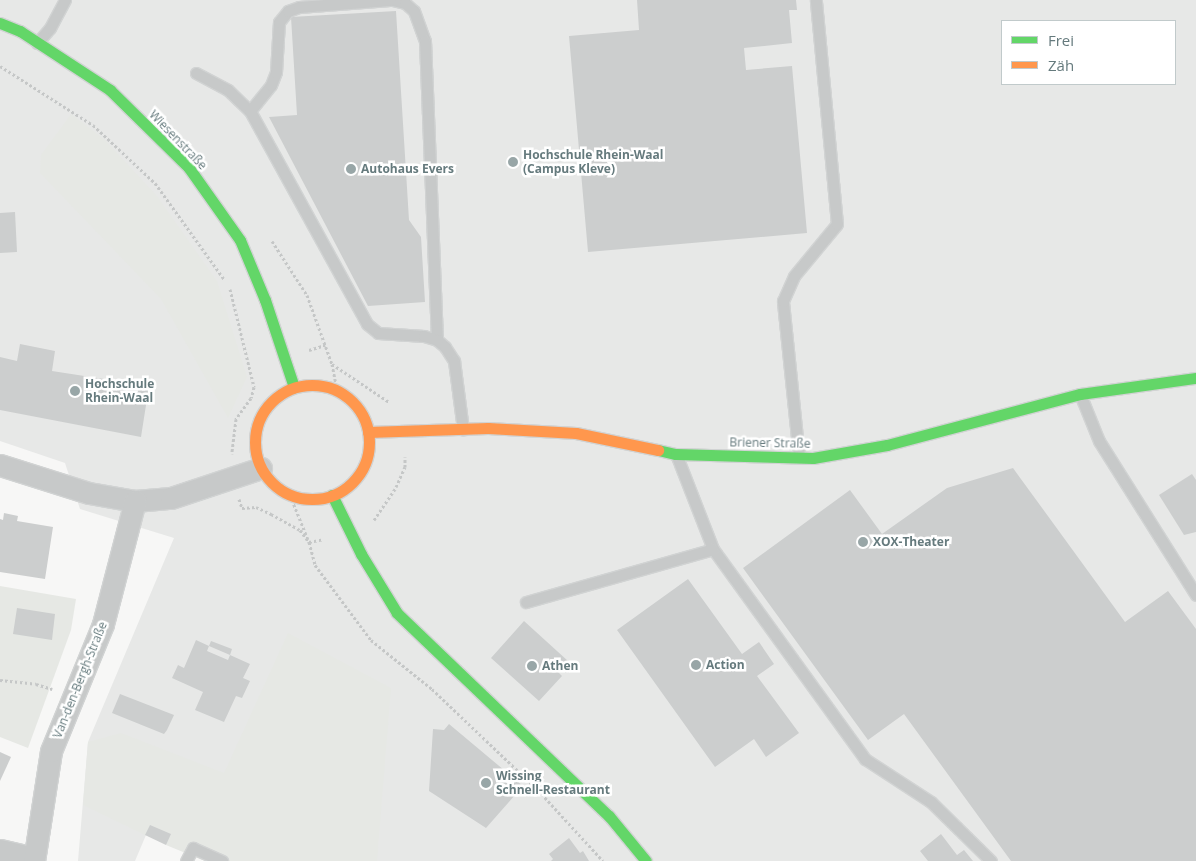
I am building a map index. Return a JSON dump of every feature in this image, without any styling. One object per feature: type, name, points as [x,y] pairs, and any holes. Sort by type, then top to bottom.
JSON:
[{"type":"street","name":"Wiesenstraße","points":[[0,23],[37,43],[110,90],[189,168],[240,240],[266,300],[294,387]]},
{"type":"street","name":"Briener Straße","points":[[368,432],[406,433],[463,429],[576,433],[676,454],[814,458],[887,445],[1080,394],[1196,378]]},
{"type":"street","points":[[315,385],[337,390],[352,401],[362,415],[368,432],[368,452],[361,470],[348,486],[332,495],[304,498],[290,495],[273,484],[261,468],[255,449],[256,429],[264,412],[276,397],[294,387],[315,385]]},
{"type":"street","points":[[0,465],[89,493],[135,502],[171,498],[261,468]]},
{"type":"street","points":[[332,495],[349,530],[397,613],[609,816],[646,861]]},
{"type":"street","name":"Van-den-Bergh-Straße","points":[[34,859],[51,751],[103,624],[135,502]]},
{"type":"street","points":[[0,850],[34,859]]},
{"type":"lane","points":[[37,43],[50,28],[64,0]]},
{"type":"lane","points":[[250,111],[271,86],[276,72],[279,22],[288,11],[299,7],[391,0],[405,4],[414,11],[425,41],[437,340],[454,362],[463,429]]},
{"type":"lane","points":[[799,458],[783,301],[794,276],[837,224],[816,0]]},
{"type":"lane","points":[[196,73],[228,90],[250,111],[367,324],[378,333],[437,340]]},
{"type":"lane","points":[[1080,394],[1099,441],[1196,594]]},
{"type":"lane","points":[[676,454],[713,549],[865,759],[931,802],[991,861]]},
{"type":"lane","points":[[526,602],[713,549]]},
{"type":"lane","points":[[186,861],[193,848],[222,861]]},
{"type":"path","points":[[0,66],[93,125],[155,183],[230,285],[230,299],[248,355],[254,387],[251,398],[236,419],[232,434],[234,478],[242,508],[256,507],[271,514],[300,530],[309,542]]},
{"type":"path","points":[[309,542],[349,530],[376,519],[405,468],[406,433],[402,408],[332,364],[337,390]]},
{"type":"path","points":[[290,495],[309,542],[315,565],[371,640],[432,690],[538,790],[603,861]]},
{"type":"path","points":[[0,680],[36,684],[74,696]]},
{"type":"shaded area","points":[[0,0],[1196,0],[1196,861],[205,861],[146,835],[135,861],[78,861],[88,742],[174,538],[80,509],[65,463],[0,441]]},
{"type":"shaded area","points":[[71,114],[105,140],[157,196],[217,281],[247,377],[228,418],[161,299],[40,173],[41,155]]},
{"type":"shaded area","points":[[0,586],[76,599],[71,630],[28,748],[0,737]]},
{"type":"shaded area","points":[[288,633],[391,688],[377,861],[205,861],[166,845],[171,834],[150,825],[145,835],[83,805],[88,742],[121,733],[224,773]]},
{"type":"building","points":[[637,0],[796,0],[797,10],[789,10],[792,43],[744,48],[746,70],[792,66],[807,233],[588,252],[569,36],[639,30]]},
{"type":"building","name":"Autohaus Evers","points":[[396,11],[409,220],[421,237],[425,302],[368,306],[269,117],[297,115],[291,17]]},
{"type":"building","points":[[15,212],[17,252],[0,253],[0,213]]},
{"type":"building","points":[[20,344],[55,351],[52,371],[149,386],[141,437],[0,410],[0,357],[17,361]]},
{"type":"building","points":[[1013,468],[1125,622],[1168,591],[1196,629],[1196,861],[1011,861],[904,714],[868,740],[743,568],[850,490],[882,534],[947,488]]},
{"type":"building","points":[[1192,474],[1196,480],[1196,532],[1184,535],[1159,495]]},
{"type":"building","points":[[4,513],[18,516],[17,521],[53,527],[45,579],[0,572],[0,519],[3,520]]},
{"type":"building","name":"Action","points":[[688,579],[742,654],[759,642],[774,664],[757,676],[799,733],[766,757],[754,739],[715,767],[617,630]]},
{"type":"building","points":[[17,608],[55,614],[52,640],[13,634]]},
{"type":"building","name":"Athen","points":[[524,621],[568,661],[558,672],[562,676],[539,701],[491,658]]},
{"type":"building","points":[[196,640],[209,646],[207,651],[228,660],[230,655],[250,664],[243,678],[250,681],[242,698],[236,696],[224,722],[195,710],[203,692],[172,678],[178,665],[184,668]]},
{"type":"building","points":[[211,641],[232,649],[230,655],[209,646]]},
{"type":"building","points":[[120,694],[174,715],[164,734],[112,713]]},
{"type":"building","points":[[449,724],[523,786],[486,828],[429,791],[433,729],[444,730]]},
{"type":"building","points":[[0,752],[11,757],[0,781]]},
{"type":"building","points":[[150,825],[171,834],[166,845],[145,835]]},
{"type":"building","points":[[941,834],[957,855],[964,850],[973,861],[928,861],[920,851]]},
{"type":"building","points":[[569,838],[580,853],[583,851],[589,861],[551,861],[553,859],[549,854]]},
{"type":"traffic: fast","points":[[0,23],[20,31],[110,90],[189,168],[240,240],[265,300],[294,387]]},
{"type":"traffic: fast","points":[[658,450],[676,454],[813,458],[887,445],[1080,394],[1196,378]]},
{"type":"traffic: fast","points":[[332,495],[361,554],[397,613],[609,816],[646,861]]},
{"type":"traffic: slow","points":[[312,385],[334,390],[352,402],[364,420],[369,442],[364,464],[352,482],[334,494],[312,499],[290,494],[272,482],[260,464],[255,442],[260,420],[272,402],[290,390],[312,385]]},
{"type":"traffic: slow","points":[[368,432],[488,428],[576,433],[658,450]]},
{"type":"place","name":"Hochschule Rhein-Waal (Campus Kleve)","points":[[513,162]]},
{"type":"place","name":"Autohaus Evers","points":[[351,169]]},
{"type":"place","name":"Hochschule Rhein-Waal","points":[[75,391]]},
{"type":"place","name":"XOX-Theater","points":[[863,542]]},
{"type":"place","name":"Action","points":[[696,665]]},
{"type":"place","name":"Athen","points":[[532,666]]},
{"type":"place","name":"Wissing Schnell-Restaurant","points":[[486,783]]}]
